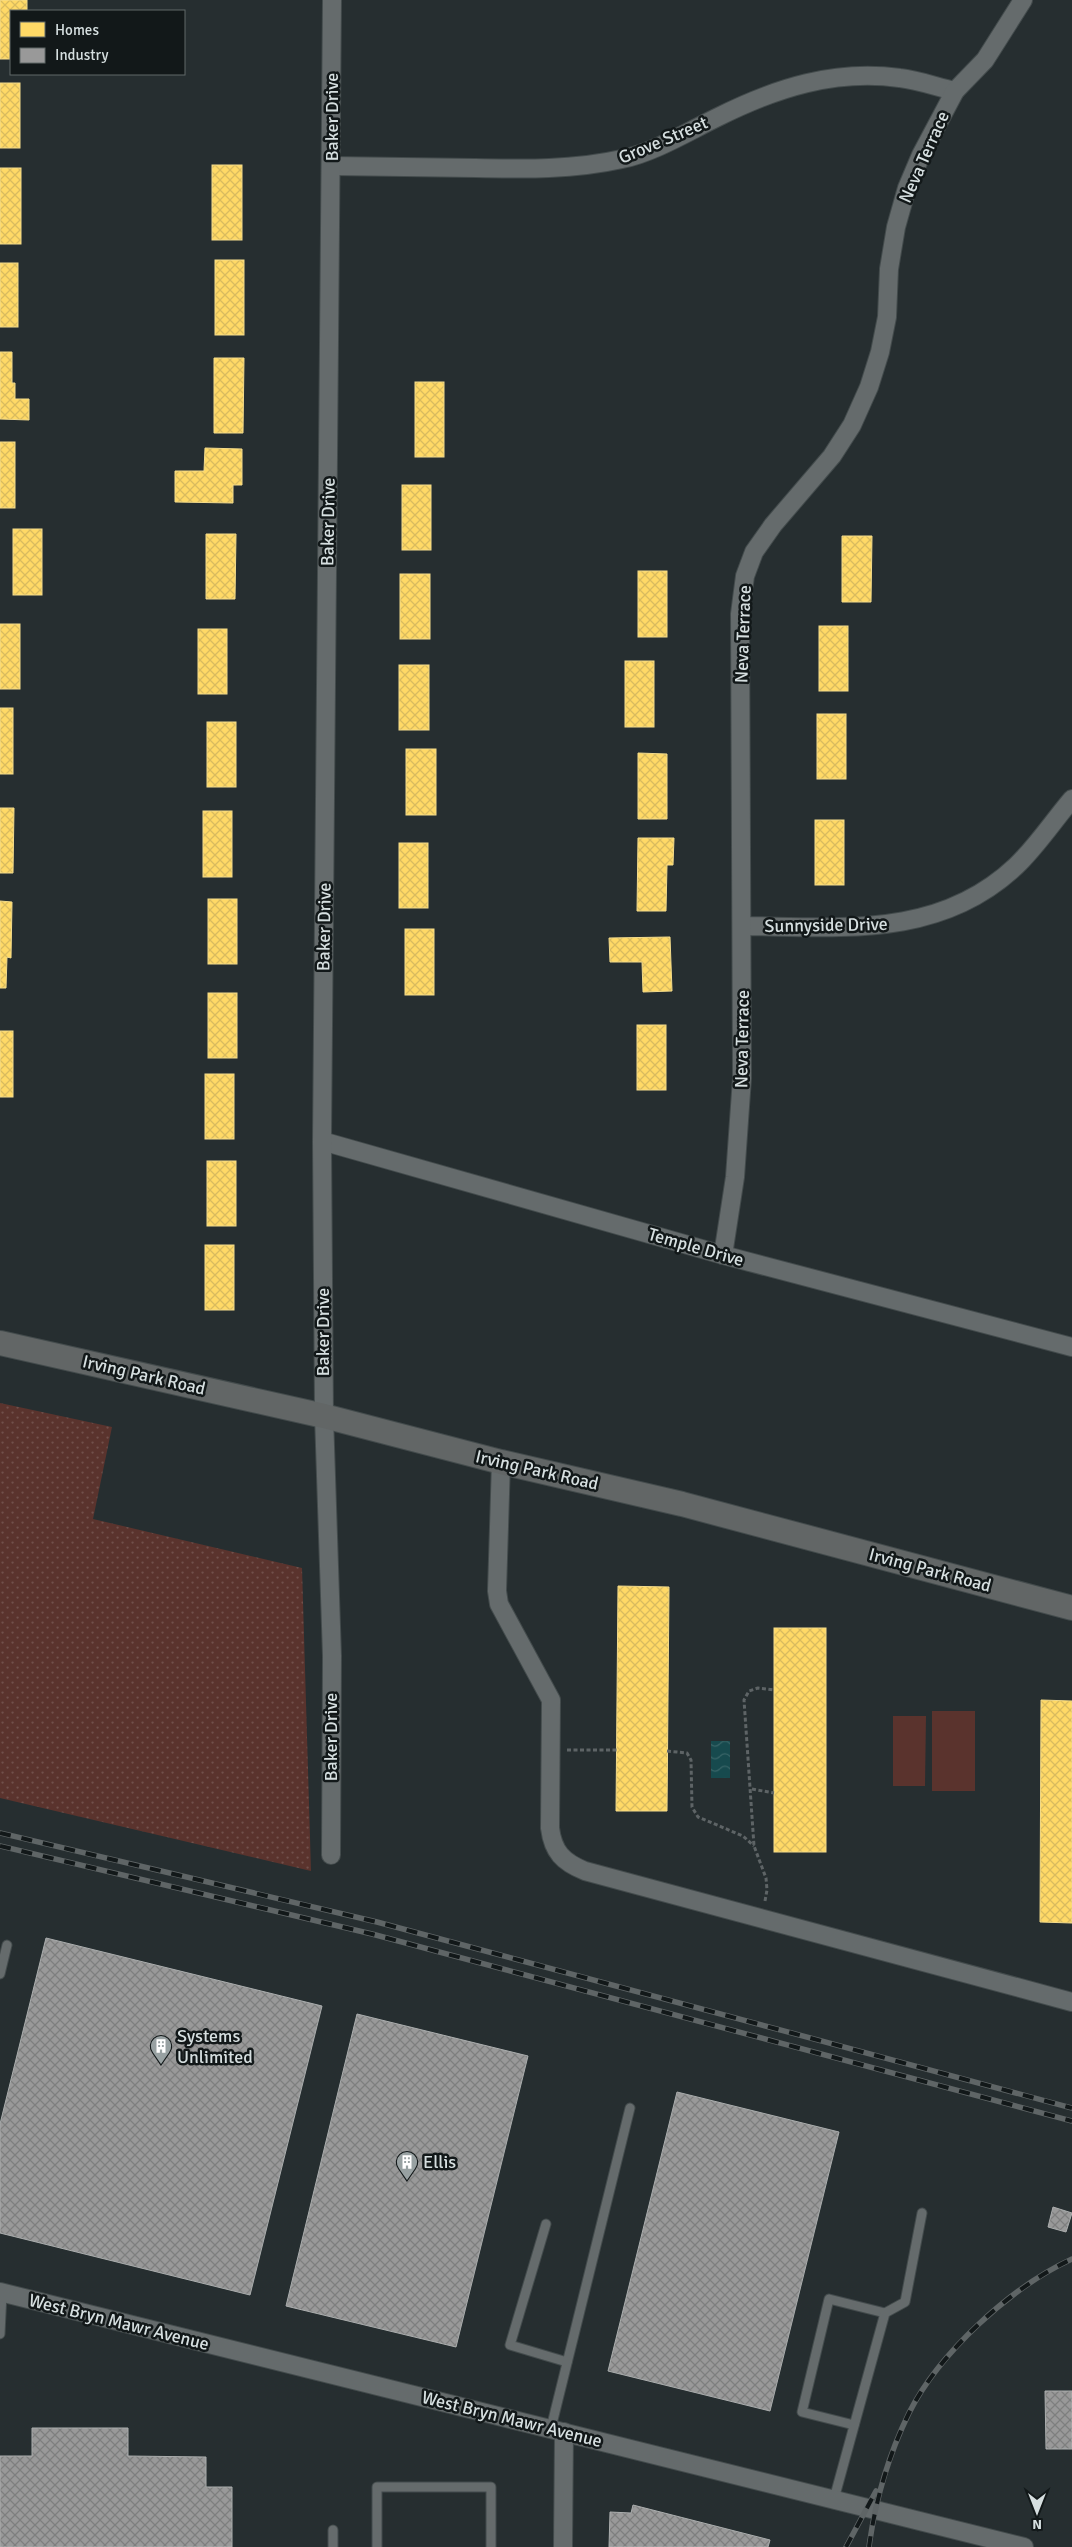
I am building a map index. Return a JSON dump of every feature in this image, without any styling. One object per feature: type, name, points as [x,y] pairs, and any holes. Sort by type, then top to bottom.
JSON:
[{"type":"main road","name":"Irving Park Road","points":[[0,1343],[324,1416],[501,1462],[682,1504],[1072,1608]]},
{"type":"street","name":"Baker Drive","points":[[331,1855],[332,1656],[324,1416],[322,1141],[332,0]]},
{"type":"street","name":"Neva Terrace","points":[[723,1255],[735,1177],[740,1119],[743,926],[740,614],[745,576],[754,552],[773,525],[832,456],[852,424],[869,387],[880,352],[887,318],[892,248],[907,188],[955,91],[985,60],[1023,0]]},
{"type":"street","name":"Grove Street","points":[[332,166],[549,169],[589,166],[625,159],[675,138],[742,105],[784,88],[818,79],[862,75],[900,78],[955,91]]},
{"type":"street","name":"Sunnyside Drive","points":[[743,926],[867,928],[935,914],[964,901],[988,887],[1017,866],[1072,798]]},
{"type":"street","name":"Temple Drive","points":[[322,1141],[723,1255],[1072,1347]]},
{"type":"street","points":[[501,1462],[497,1591],[499,1604],[551,1700],[550,1828],[552,1843],[559,1856],[570,1865],[1072,2002]]},
{"type":"street","name":"West Bryn Mawr Avenue","points":[[1,2292],[1024,2547]]},
{"type":"street","points":[[558,2430],[564,2547]]},
{"type":"lane","points":[[0,1974],[7,1945]]},
{"type":"lane","points":[[558,2430],[567,2362],[630,2108]]},
{"type":"lane","points":[[854,2424],[802,2412],[829,2299],[885,2313],[905,2302],[922,2213]]},
{"type":"lane","points":[[546,2224],[510,2345],[567,2362]]},
{"type":"lane","points":[[0,2334],[1,2292]]},
{"type":"lane","points":[[834,2499],[885,2313]]},
{"type":"lane","points":[[377,2547],[377,2487],[491,2487],[491,2547]]},
{"type":"lane","points":[[333,2530],[333,2547]]},
{"type":"path","points":[[761,1918],[768,1890],[766,1878],[754,1846],[752,1789],[744,1700],[749,1690],[758,1688],[774,1690]]},
{"type":"path","points":[[550,1750],[616,1750]]},
{"type":"path","points":[[668,1751],[687,1753],[691,1760],[692,1808],[698,1817],[744,1836],[754,1846]]},
{"type":"path","points":[[752,1789],[774,1793]]},
{"type":"shaded area","points":[[0,1403],[112,1427],[93,1519],[302,1568],[311,1871],[0,1798]]},
{"type":"shaded area","points":[[932,1711],[975,1711],[975,1791],[932,1791]]},
{"type":"shaded area","points":[[893,1716],[926,1716],[925,1786],[893,1786]]},
{"type":"water","points":[[711,1741],[730,1741],[730,1778],[711,1778]]},
{"type":"building: Homes","points":[[0,0],[27,0],[27,10],[10,10],[10,59],[0,59]]},
{"type":"building: Homes","points":[[0,83],[20,83],[20,148],[0,148]]},
{"type":"building: Homes","points":[[212,165],[242,165],[242,240],[212,240]]},
{"type":"building: Homes","points":[[0,168],[21,168],[21,244],[0,244]]},
{"type":"building: Homes","points":[[215,260],[244,260],[244,335],[215,335]]},
{"type":"building: Homes","points":[[0,263],[18,263],[18,327],[0,327]]},
{"type":"building: Homes","points":[[0,352],[12,352],[12,383],[15,383],[15,399],[29,399],[29,420],[0,419]]},
{"type":"building: Homes","points":[[214,358],[244,358],[243,433],[214,433]]},
{"type":"building: Homes","points":[[415,382],[444,382],[444,457],[415,457]]},
{"type":"building: Homes","points":[[0,442],[15,442],[15,508],[0,508]]},
{"type":"building: Homes","points":[[205,448],[242,449],[242,485],[233,485],[233,503],[175,502],[175,471],[204,471]]},
{"type":"building: Homes","points":[[402,485],[431,485],[431,550],[402,550]]},
{"type":"building: Homes","points":[[13,529],[42,529],[42,595],[13,595]]},
{"type":"building: Homes","points":[[206,534],[236,534],[235,599],[206,599]]},
{"type":"building: Homes","points":[[842,536],[872,536],[871,602],[842,602]]},
{"type":"building: Homes","points":[[638,571],[667,571],[667,637],[638,637]]},
{"type":"building: Homes","points":[[400,574],[430,574],[430,639],[400,639]]},
{"type":"building: Homes","points":[[0,624],[20,624],[20,689],[0,689]]},
{"type":"building: Homes","points":[[819,626],[848,626],[848,691],[819,691]]},
{"type":"building: Homes","points":[[198,629],[227,629],[227,694],[198,694]]},
{"type":"building: Homes","points":[[625,661],[654,661],[654,727],[625,727]]},
{"type":"building: Homes","points":[[399,665],[429,665],[429,730],[399,730]]},
{"type":"building: Homes","points":[[0,708],[13,708],[13,774],[0,774]]},
{"type":"building: Homes","points":[[817,714],[846,714],[846,779],[817,779]]},
{"type":"building: Homes","points":[[207,722],[236,722],[236,787],[207,787]]},
{"type":"building: Homes","points":[[406,749],[436,749],[436,815],[406,815]]},
{"type":"building: Homes","points":[[638,753],[667,754],[667,819],[638,819]]},
{"type":"building: Homes","points":[[0,808],[14,808],[13,873],[0,873]]},
{"type":"building: Homes","points":[[203,811],[232,811],[232,877],[203,877]]},
{"type":"building: Homes","points":[[815,820],[844,820],[844,885],[815,885]]},
{"type":"building: Homes","points":[[638,838],[674,838],[673,865],[667,865],[666,911],[637,911]]},
{"type":"building: Homes","points":[[399,843],[428,843],[428,908],[399,908]]},
{"type":"building: Homes","points":[[208,899],[237,899],[237,964],[208,964]]},
{"type":"building: Homes","points":[[0,901],[12,902],[11,958],[7,957],[6,988],[0,988]]},
{"type":"building: Homes","points":[[405,929],[434,929],[434,995],[405,995]]},
{"type":"building: Homes","points":[[670,937],[672,991],[643,992],[642,962],[610,962],[609,938]]},
{"type":"building: Homes","points":[[208,993],[237,993],[237,1058],[208,1058]]},
{"type":"building: Homes","points":[[637,1025],[666,1025],[666,1090],[637,1090]]},
{"type":"building: Homes","points":[[0,1031],[13,1031],[13,1097],[0,1097]]},
{"type":"building: Homes","points":[[205,1074],[234,1074],[234,1139],[205,1139]]},
{"type":"building: Homes","points":[[207,1161],[236,1161],[236,1226],[207,1226]]},
{"type":"building: Homes","points":[[205,1245],[234,1245],[234,1310],[205,1310]]},
{"type":"building: Homes","points":[[618,1586],[669,1587],[667,1811],[616,1811]]},
{"type":"building: Homes","points":[[774,1628],[826,1628],[826,1852],[774,1852]]},
{"type":"building: Homes","points":[[1041,1700],[1072,1701],[1072,1923],[1040,1922]]},
{"type":"building: Industry","name":"Systems Unlimited","points":[[46,1938],[322,2006],[250,2295],[0,2233],[0,2124]]},
{"type":"building: Industry","name":"Ellis","points":[[357,2014],[528,2056],[456,2347],[286,2306]]},
{"type":"building: Industry","points":[[677,2092],[839,2132],[770,2411],[608,2371]]},
{"type":"building: Industry","points":[[1053,2207],[1072,2213],[1066,2232],[1048,2227]]},
{"type":"building: Industry","points":[[1045,2391],[1072,2391],[1072,2449],[1046,2449]]},
{"type":"building: Industry","points":[[32,2428],[128,2428],[128,2456],[206,2457],[206,2487],[232,2487],[232,2547],[0,2547],[0,2456],[32,2456]]},
{"type":"building: Industry","points":[[633,2505],[770,2540],[768,2547],[609,2547],[610,2512],[631,2513]]},
{"type":"railway","points":[[0,1833],[377,1922],[1072,2108]]},
{"type":"railway","points":[[0,1846],[372,1934],[1072,2121]]},
{"type":"railway","points":[[869,2547],[879,2496],[889,2462],[909,2413],[922,2390],[958,2345],[979,2324],[1025,2286],[1072,2259]]},
{"type":"railway","points":[[846,2547],[876,2491]]},
{"type":"place","name":"Systems Unlimited","points":[[161,2065]]},
{"type":"place","name":"Ellis","points":[[407,2181]]}]
